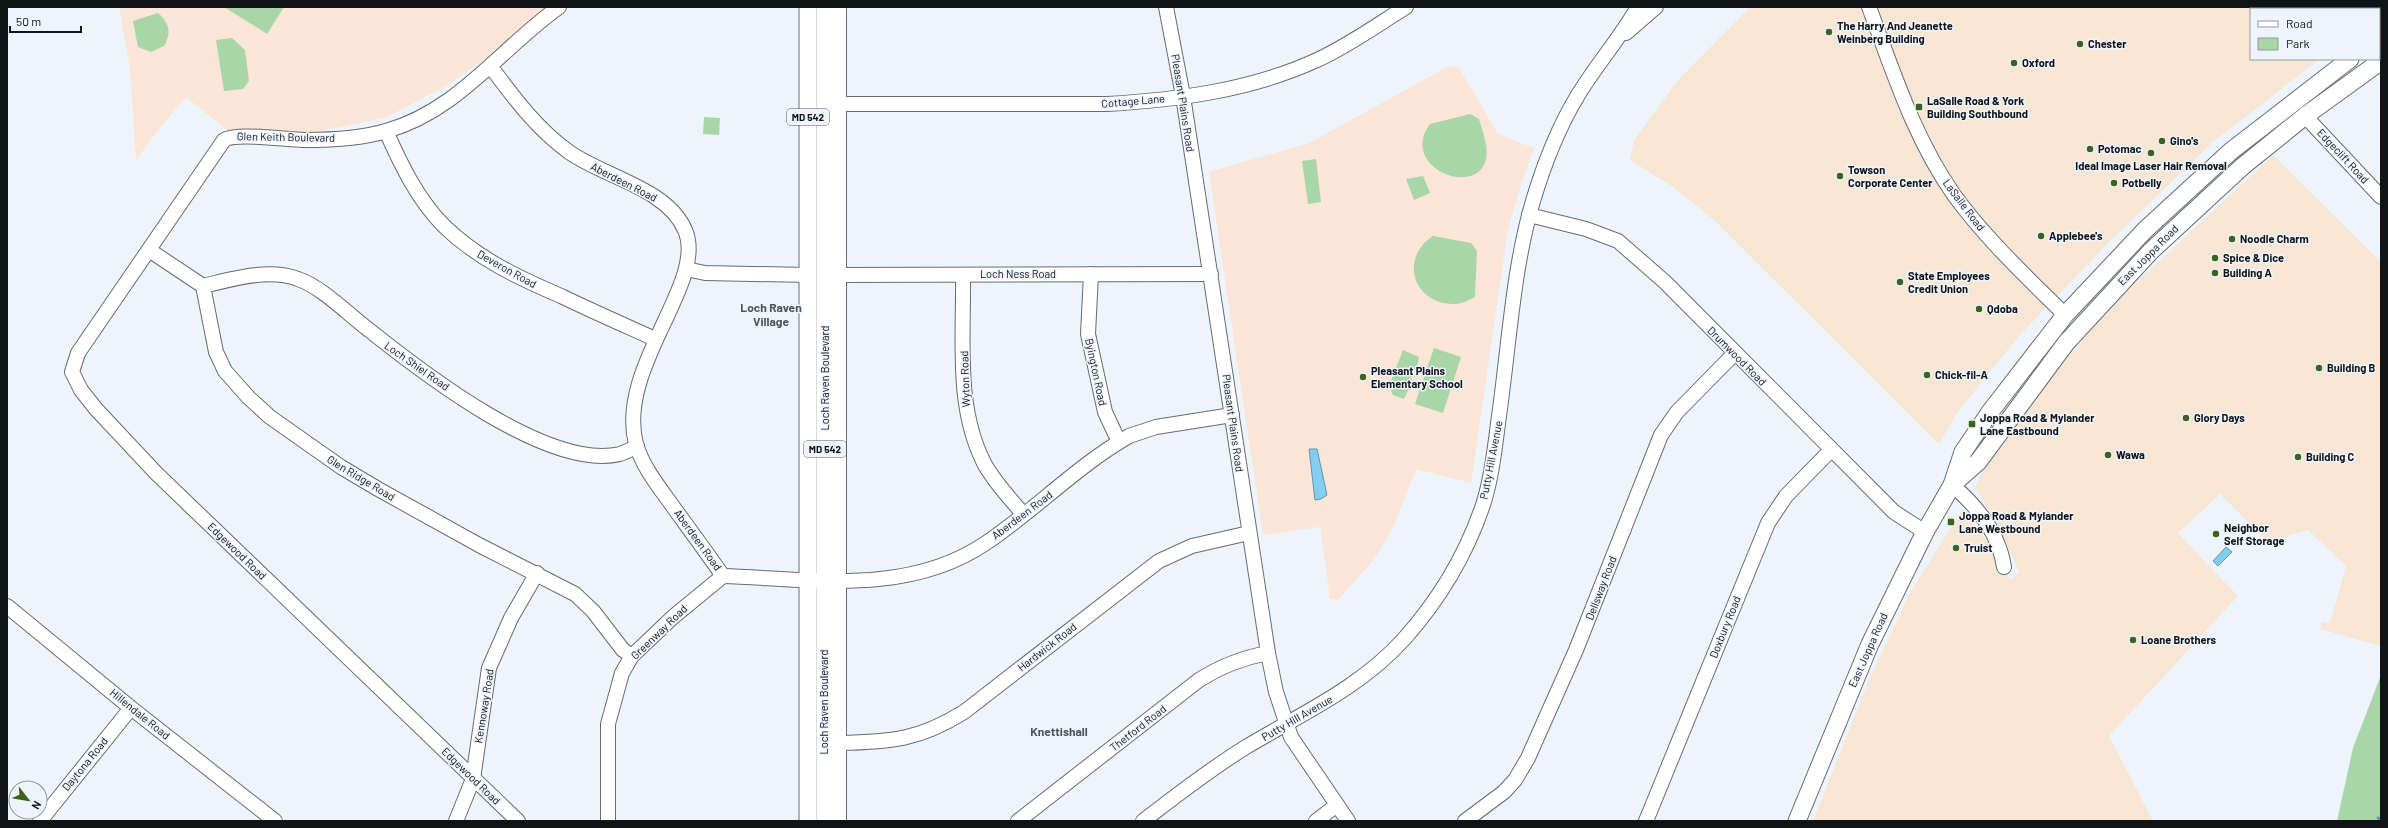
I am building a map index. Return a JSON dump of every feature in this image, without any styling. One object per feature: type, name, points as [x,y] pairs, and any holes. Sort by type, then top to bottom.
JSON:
[{"type":"main road","name":"Loch Raven Boulevard","points":[[808,7],[808,821]]},
{"type":"main road","name":"Loch Raven Boulevard","points":[[825,7],[832,275],[832,580],[825,821]]},
{"type":"main road","name":"East Joppa Road","points":[[1797,821],[1866,653],[1925,532],[1952,485],[1963,452],[1978,428],[2018,373],[2065,315],[2145,230],[2231,151],[2349,60]]},
{"type":"main road","name":"East Joppa Road","points":[[1952,485],[1978,462],[2024,397],[2078,329],[2151,251],[2243,166],[2305,116],[2381,61]]},
{"type":"main road","points":[[2231,151],[2243,166]]},
{"type":"main road","points":[[808,275],[832,275]]},
{"type":"main road","points":[[2065,315],[2078,329]]},
{"type":"street","name":"Glen Keith Boulevard","points":[[149,250],[220,145],[230,137],[318,140],[360,136],[386,131],[441,106],[491,67],[528,31],[559,7]]},
{"type":"street","name":"Loch Raven Boulevard","points":[[832,275],[840,104],[839,7]]},
{"type":"street","name":"Pleasant Plains Road","points":[[1166,7],[1183,96],[1249,533],[1268,653],[1276,692],[1286,725],[1296,745],[1348,821]]},
{"type":"street","name":"Cottage Lane","points":[[840,104],[1107,104],[1183,96],[1248,85],[1293,70],[1340,48],[1406,7]]},
{"type":"street","name":"Putty Hill Avenue","points":[[1144,821],[1194,781],[1244,748],[1286,725],[1354,683],[1402,641],[1439,596],[1469,540],[1482,506],[1493,459],[1520,256],[1529,215],[1546,162],[1563,122],[1588,80],[1620,38],[1638,7]]},
{"type":"street","name":"Putty Hill Avenue","points":[[1620,38],[1656,7]]},
{"type":"street","name":"LaSalle Road","points":[[1869,7],[1917,130],[1954,194],[2001,250],[2065,315]]},
{"type":"street","name":"Aberdeen Road","points":[[491,67],[538,125],[570,152],[658,198],[675,212],[686,232],[689,244],[686,269],[642,370],[635,394],[634,424],[637,446],[655,481],[723,576],[832,580],[886,580],[936,568],[969,553],[1119,442],[1142,430],[1156,426],[1232,415]]},
{"type":"street","name":"Edgeclift Road","points":[[2305,116],[2381,196]]},
{"type":"street","name":"Deveron Road","points":[[386,131],[400,163],[431,210],[444,226],[480,256],[514,275],[655,339]]},
{"type":"street","name":"Drumwood Road","points":[[1529,215],[1594,232],[1618,241],[1665,282],[1894,512],[1925,532]]},
{"type":"street","points":[[149,250],[203,286]]},
{"type":"street","name":"Edgewood Road","points":[[149,250],[78,353],[72,372],[81,390],[108,423],[156,473],[518,821]]},
{"type":"street","points":[[686,269],[705,273],[808,275]]},
{"type":"street","name":"Byington Road","points":[[1091,274],[1088,334],[1104,412],[1119,442]]},
{"type":"street","name":"Loch Ness Road","points":[[832,275],[1211,274]]},
{"type":"street","name":"Loch Shiel Road","points":[[203,286],[242,277],[264,275],[283,275],[298,278],[319,291],[380,340],[470,403],[512,427],[560,448],[586,454],[622,454],[637,446]]},
{"type":"street","name":"Wyton Road","points":[[963,275],[964,386],[968,420],[985,465],[1023,514]]},
{"type":"street","name":"Glen Ridge Road","points":[[203,286],[216,352],[225,371],[248,397],[270,417],[341,467],[479,545],[576,594],[593,611],[623,650],[632,656]]},
{"type":"street","name":"Dellsway Road","points":[[1465,821],[1504,792],[1521,770],[1545,723],[1576,650],[1661,436],[1677,412],[1735,353]]},
{"type":"street","name":"Doxbury Road","points":[[1646,821],[1768,523],[1786,496],[1831,450]]},
{"type":"street","points":[[1952,485],[1967,497],[1988,526],[1998,544],[2004,567]]},
{"type":"street","name":"Hardwick Road","points":[[839,744],[900,740],[933,730],[964,712],[1159,561],[1192,546],[1249,533]]},
{"type":"street","name":"Kennoway Road","points":[[456,821],[474,778],[489,668],[511,618],[537,573]]},
{"type":"street","name":"Greenway Road","points":[[608,821],[608,724],[615,692],[622,673],[632,656],[674,617],[723,576]]},
{"type":"street","name":"Loch Raven Boulevard","points":[[832,580],[839,744],[840,821]]},
{"type":"street","name":"Hillendale Road","points":[[7,606],[131,708],[275,821]]},
{"type":"street","name":"Thetford Road","points":[[1018,821],[1199,680],[1220,667],[1240,658],[1268,653]]},
{"type":"street","name":"Daytona Road","points":[[40,821],[131,708]]},
{"type":"street","points":[[1316,821],[1337,805]]},
{"type":"shaded area","points":[[119,7],[548,7],[521,35],[444,87],[387,117],[316,132],[227,130],[186,97],[159,129],[136,160],[130,69]]},
{"type":"shaded area","points":[[1750,7],[2381,7],[2380,18],[2380,8],[2250,8],[2250,60],[2319,60],[2213,142],[2109,242],[2019,336],[1957,413],[1939,444],[1715,221],[1673,187],[1630,160],[1634,140],[1679,79]]},
{"type":"shaded area","name":"Pleasant Plains Elementary School","points":[[1449,66],[1459,68],[1498,134],[1534,148],[1521,184],[1508,230],[1471,483],[1416,469],[1392,530],[1375,558],[1338,600],[1330,598],[1320,527],[1263,535],[1209,172],[1309,143]]},
{"type":"shaded area","points":[[2273,155],[2381,262],[2381,646],[2320,629],[2322,622],[2330,623],[2346,566],[2308,530],[2268,542],[2220,494],[2178,533],[2238,596],[2109,736],[2153,821],[1813,821],[1870,677],[1911,591],[1963,508],[1993,549],[2010,581],[2019,572],[2005,541],[1975,487],[1982,471],[2030,403],[2113,304]]},
{"type":"green space","points":[[224,7],[284,7],[267,34]]},
{"type":"green space","points":[[158,13],[165,20],[169,32],[164,46],[151,52],[138,47],[133,21]]},
{"type":"green space","points":[[232,38],[245,50],[249,81],[243,89],[224,91],[216,40]]},
{"type":"green space","points":[[1470,114],[1479,119],[1486,144],[1486,159],[1480,171],[1469,176],[1456,177],[1443,173],[1431,165],[1424,153],[1423,139],[1430,124]]},
{"type":"green space","points":[[704,117],[720,118],[719,135],[703,134]]},
{"type":"green space","points":[[1316,159],[1321,202],[1308,204],[1302,161]]},
{"type":"green space","points":[[1423,176],[1430,193],[1414,200],[1406,179]]},
{"type":"green space","points":[[1433,236],[1471,243],[1477,251],[1475,297],[1458,304],[1441,302],[1429,297],[1421,289],[1416,279],[1414,268],[1416,256],[1422,246]]},
{"type":"green space","points":[[1434,348],[1461,357],[1443,413],[1415,404]]},
{"type":"green space","points":[[1403,350],[1419,357],[1417,368],[1411,374],[1410,386],[1404,399],[1393,395],[1389,386]]},
{"type":"green space","points":[[2381,675],[2381,821],[2337,821],[2353,748]]},
{"type":"water","points":[[1309,449],[1317,449],[1327,495],[1321,499],[1315,500]]},
{"type":"water","points":[[2226,547],[2232,552],[2218,566],[2213,561]]},
{"type":"place","name":"The Harry And Jeanette Weinberg Building","points":[[1829,32]]},
{"type":"place","name":"Chester","points":[[2080,44]]},
{"type":"place","name":"Oxford","points":[[2014,63]]},
{"type":"place","name":"LaSalle Road & York Building Southbound","points":[[1919,107]]},
{"type":"place","name":"Gino's","points":[[2162,141]]},
{"type":"place","name":"Potomac","points":[[2090,149]]},
{"type":"place","name":"Ideal Image Laser Hair Removal","points":[[2151,153]]},
{"type":"place","name":"Towson Corporate Center","points":[[1840,176]]},
{"type":"place","name":"Potbelly","points":[[2114,183]]},
{"type":"place","name":"Applebee's","points":[[2041,236]]},
{"type":"place","name":"Noodle Charm","points":[[2232,239]]},
{"type":"place","name":"Spice & Dice","points":[[2215,258]]},
{"type":"place","name":"Building A","points":[[2215,273]]},
{"type":"place","name":"State Employees Credit Union","points":[[1900,282]]},
{"type":"place","name":"Qdoba","points":[[1979,309]]},
{"type":"place","name":"Building B","points":[[2319,368]]},
{"type":"place","name":"Chick-fil-A","points":[[1927,375]]},
{"type":"place","name":"Pleasant Plains Elementary School","points":[[1363,377]]},
{"type":"place","name":"Glory Days","points":[[2186,418]]},
{"type":"place","name":"Joppa Road & Mylander Lane Eastbound","points":[[1972,424]]},
{"type":"place","name":"Wawa","points":[[2108,455]]},
{"type":"place","name":"Building C","points":[[2298,457]]},
{"type":"place","name":"Joppa Road & Mylander Lane Westbound","points":[[1951,522]]},
{"type":"place","name":"Neighbor Self Storage","points":[[2216,534]]},
{"type":"place","name":"Truist","points":[[1956,548]]},
{"type":"place","name":"Loane Brothers","points":[[2133,640]]},
{"type":"district","name":"Loch Raven Village","points":[[771,315]]},
{"type":"district","name":"Knettishall","points":[[1059,732]]}]
